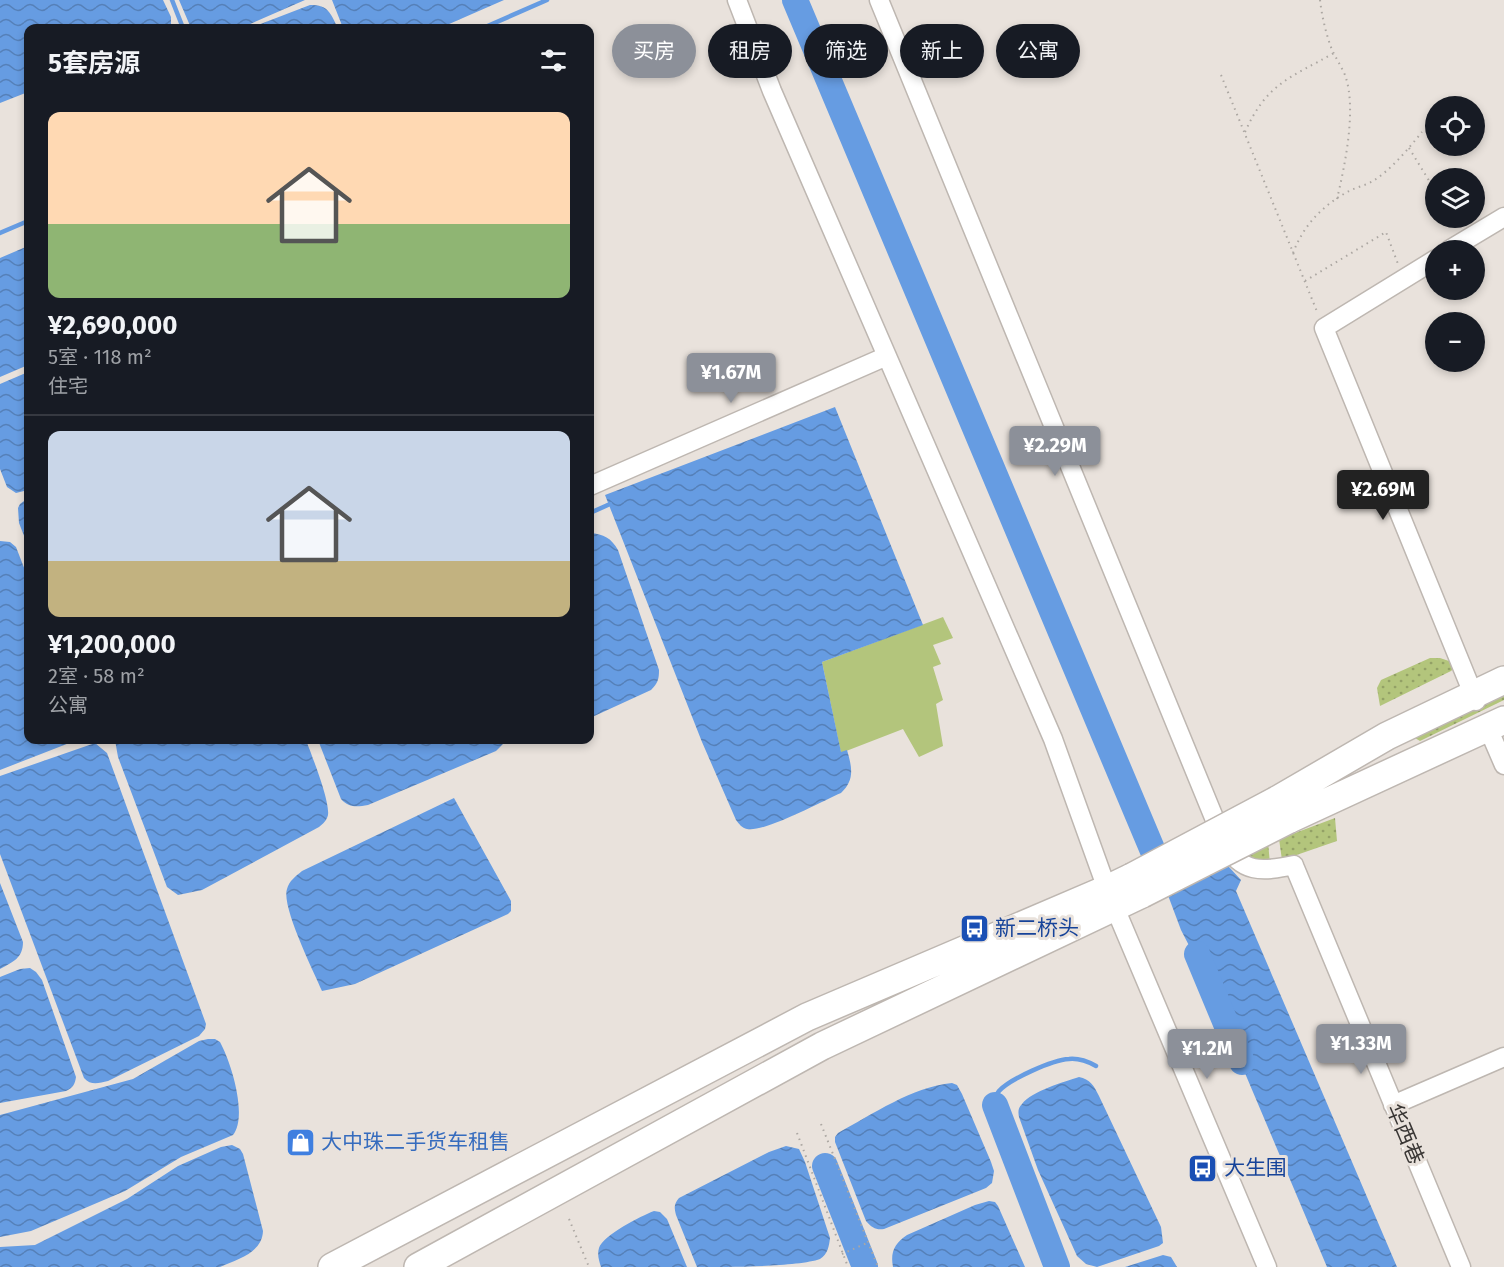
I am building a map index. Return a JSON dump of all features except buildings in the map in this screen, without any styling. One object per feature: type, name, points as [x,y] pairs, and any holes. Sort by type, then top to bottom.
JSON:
[{"type":"highway","points":[[1283,810],[1387,736],[1504,680]]},
{"type":"highway","points":[[418,1267],[822,1046],[1283,810],[1496,724]]},
{"type":"highway","points":[[332,1267],[807,1017],[1111,898]]},
{"type":"street","points":[[737,0],[772,91],[1053,739],[1111,898],[1267,1267]]},
{"type":"street","name":"华西巷","points":[[879,0],[1224,842],[1236,861],[1245,866],[1264,869],[1294,867],[1461,1267]]},
{"type":"street","points":[[1466,240],[1504,217]]},
{"type":"street","points":[[1425,266],[1324,328],[1476,701]]},
{"type":"street","points":[[594,484],[887,356]]},
{"type":"street","points":[[1496,724],[1504,765]]},
{"type":"street","points":[[1393,1105],[1504,1057]]},
{"type":"path","points":[[1320,0],[1322,15],[1334,53],[1346,77],[1350,108],[1349,140],[1337,199]]},
{"type":"path","points":[[1245,134],[1256,109],[1278,84],[1334,53]]},
{"type":"path","points":[[1221,75],[1324,328]]},
{"type":"path","points":[[1293,253],[1299,236],[1312,219],[1337,199],[1373,181],[1409,148],[1422,132]]},
{"type":"path","points":[[1409,148],[1425,174]]},
{"type":"path","points":[[1305,281],[1386,232],[1404,278]]},
{"type":"path","points":[[821,1124],[878,1267]]},
{"type":"path","points":[[797,1133],[848,1267]]},
{"type":"path","points":[[569,1220],[589,1267]]},
{"type":"path","points":[[842,1254],[868,1242]]},
{"type":"green space","points":[[943,617],[953,638],[933,645],[941,664],[933,667],[943,700],[936,704],[943,746],[919,757],[903,729],[841,753],[822,662]]},
{"type":"green space","points":[[1430,658],[1440,658],[1458,664],[1451,671],[1380,706],[1377,688],[1381,680]]},
{"type":"green space","points":[[1504,688],[1504,700],[1420,741],[1415,738],[1414,735]]},
{"type":"green space","points":[[1335,818],[1337,841],[1282,860],[1279,839]]},
{"type":"green space","points":[[1268,842],[1270,864],[1239,858]]},
{"type":"water","points":[[0,0],[163,0],[171,17],[171,24],[24,24],[24,94],[0,103]]},
{"type":"water","points":[[179,0],[305,0],[250,24],[189,24]]},
{"type":"water","points":[[332,0],[504,0],[449,24],[341,24]]},
{"type":"water","points":[[310,5],[316,5],[325,8],[336,24],[260,24]]},
{"type":"water","points":[[24,248],[24,367],[0,377],[0,258]]},
{"type":"water","points":[[24,374],[24,491],[16,493],[7,487],[0,469],[0,384]]},
{"type":"water","points":[[835,407],[923,625],[822,662],[841,752],[847,750],[850,762],[849,783],[841,793],[793,816],[766,826],[747,829],[736,820],[702,742],[605,495]]},
{"type":"water","points":[[24,501],[24,536],[19,523],[20,504]]},
{"type":"water","points":[[594,533],[607,537],[618,550],[659,670],[658,681],[651,690],[594,716]]},
{"type":"water","points":[[0,541],[10,542],[16,547],[24,568],[24,744],[67,744],[0,770]]},
{"type":"water","points":[[92,744],[96,744],[107,753],[206,1024],[199,1036],[108,1081],[95,1083],[84,1078],[0,854],[0,776]]},
{"type":"water","points":[[116,744],[307,744],[324,789],[328,808],[327,817],[319,827],[202,890],[178,895],[167,887],[118,757]]},
{"type":"water","points":[[320,744],[503,744],[496,751],[368,805],[350,805],[341,799]]},
{"type":"water","points":[[454,798],[511,901],[511,911],[355,984],[322,991],[293,924],[286,897],[289,884],[302,871]]},
{"type":"water","points":[[1217,854],[1241,880],[1236,891],[1397,1267],[1327,1267],[1228,1033],[1229,1023],[1181,930],[1163,882]]},
{"type":"water","points":[[0,883],[23,947],[13,962],[0,969]]},
{"type":"water","points":[[30,968],[42,980],[76,1079],[72,1087],[66,1091],[0,1103],[0,977],[20,969]]},
{"type":"water","points":[[208,1039],[220,1042],[233,1075],[239,1115],[233,1135],[181,1157],[125,1191],[31,1231],[0,1237],[0,1115],[133,1079],[199,1041]]},
{"type":"water","points":[[1079,1077],[1086,1079],[1099,1096],[1161,1227],[1163,1243],[1097,1267],[1086,1264],[1077,1256],[1038,1170],[1018,1113],[1021,1106],[1033,1095]]},
{"type":"water","points":[[952,1083],[957,1085],[962,1094],[991,1162],[994,1171],[992,1183],[986,1188],[884,1229],[874,1228],[866,1221],[835,1137],[838,1133],[908,1096]]},
{"type":"water","points":[[232,1145],[240,1149],[243,1154],[263,1231],[262,1239],[254,1250],[241,1258],[220,1267],[0,1267],[0,1247],[35,1245],[127,1199],[178,1166],[221,1147]]},
{"type":"water","points":[[786,1146],[799,1149],[805,1162],[830,1238],[825,1255],[820,1259],[796,1264],[697,1267],[676,1215],[677,1200],[769,1152]]},
{"type":"water","points":[[989,1201],[995,1202],[998,1206],[1025,1267],[893,1267],[894,1248],[907,1235]]},
{"type":"water","points":[[654,1211],[660,1212],[667,1219],[687,1267],[601,1267],[599,1248],[607,1237],[623,1226]]},
{"type":"water","points":[[1163,1255],[1171,1257],[1177,1267],[1125,1267]]},
{"type":"waterway","points":[[172,0],[181,24]]},
{"type":"waterway","points":[[492,24],[547,0]]},
{"type":"waterway","points":[[795,0],[1166,882]]},
{"type":"waterway","points":[[0,233],[24,223]]},
{"type":"waterway","points":[[594,511],[610,504]]},
{"type":"waterway","points":[[1197,954],[1242,1062]]},
{"type":"waterway","points":[[995,1105],[997,1095],[1004,1086],[1042,1066],[1073,1059],[1083,1060],[1096,1066]]},
{"type":"waterway","points":[[995,1105],[1057,1267]]},
{"type":"waterway","points":[[825,1166],[865,1267]]},
{"type":"place","name":"新二桥头","points":[[974,928]]},
{"type":"place","name":"大中珠二手货车租售","points":[[300,1142]]},
{"type":"place","name":"大生围","points":[[1203,1168]]}]
